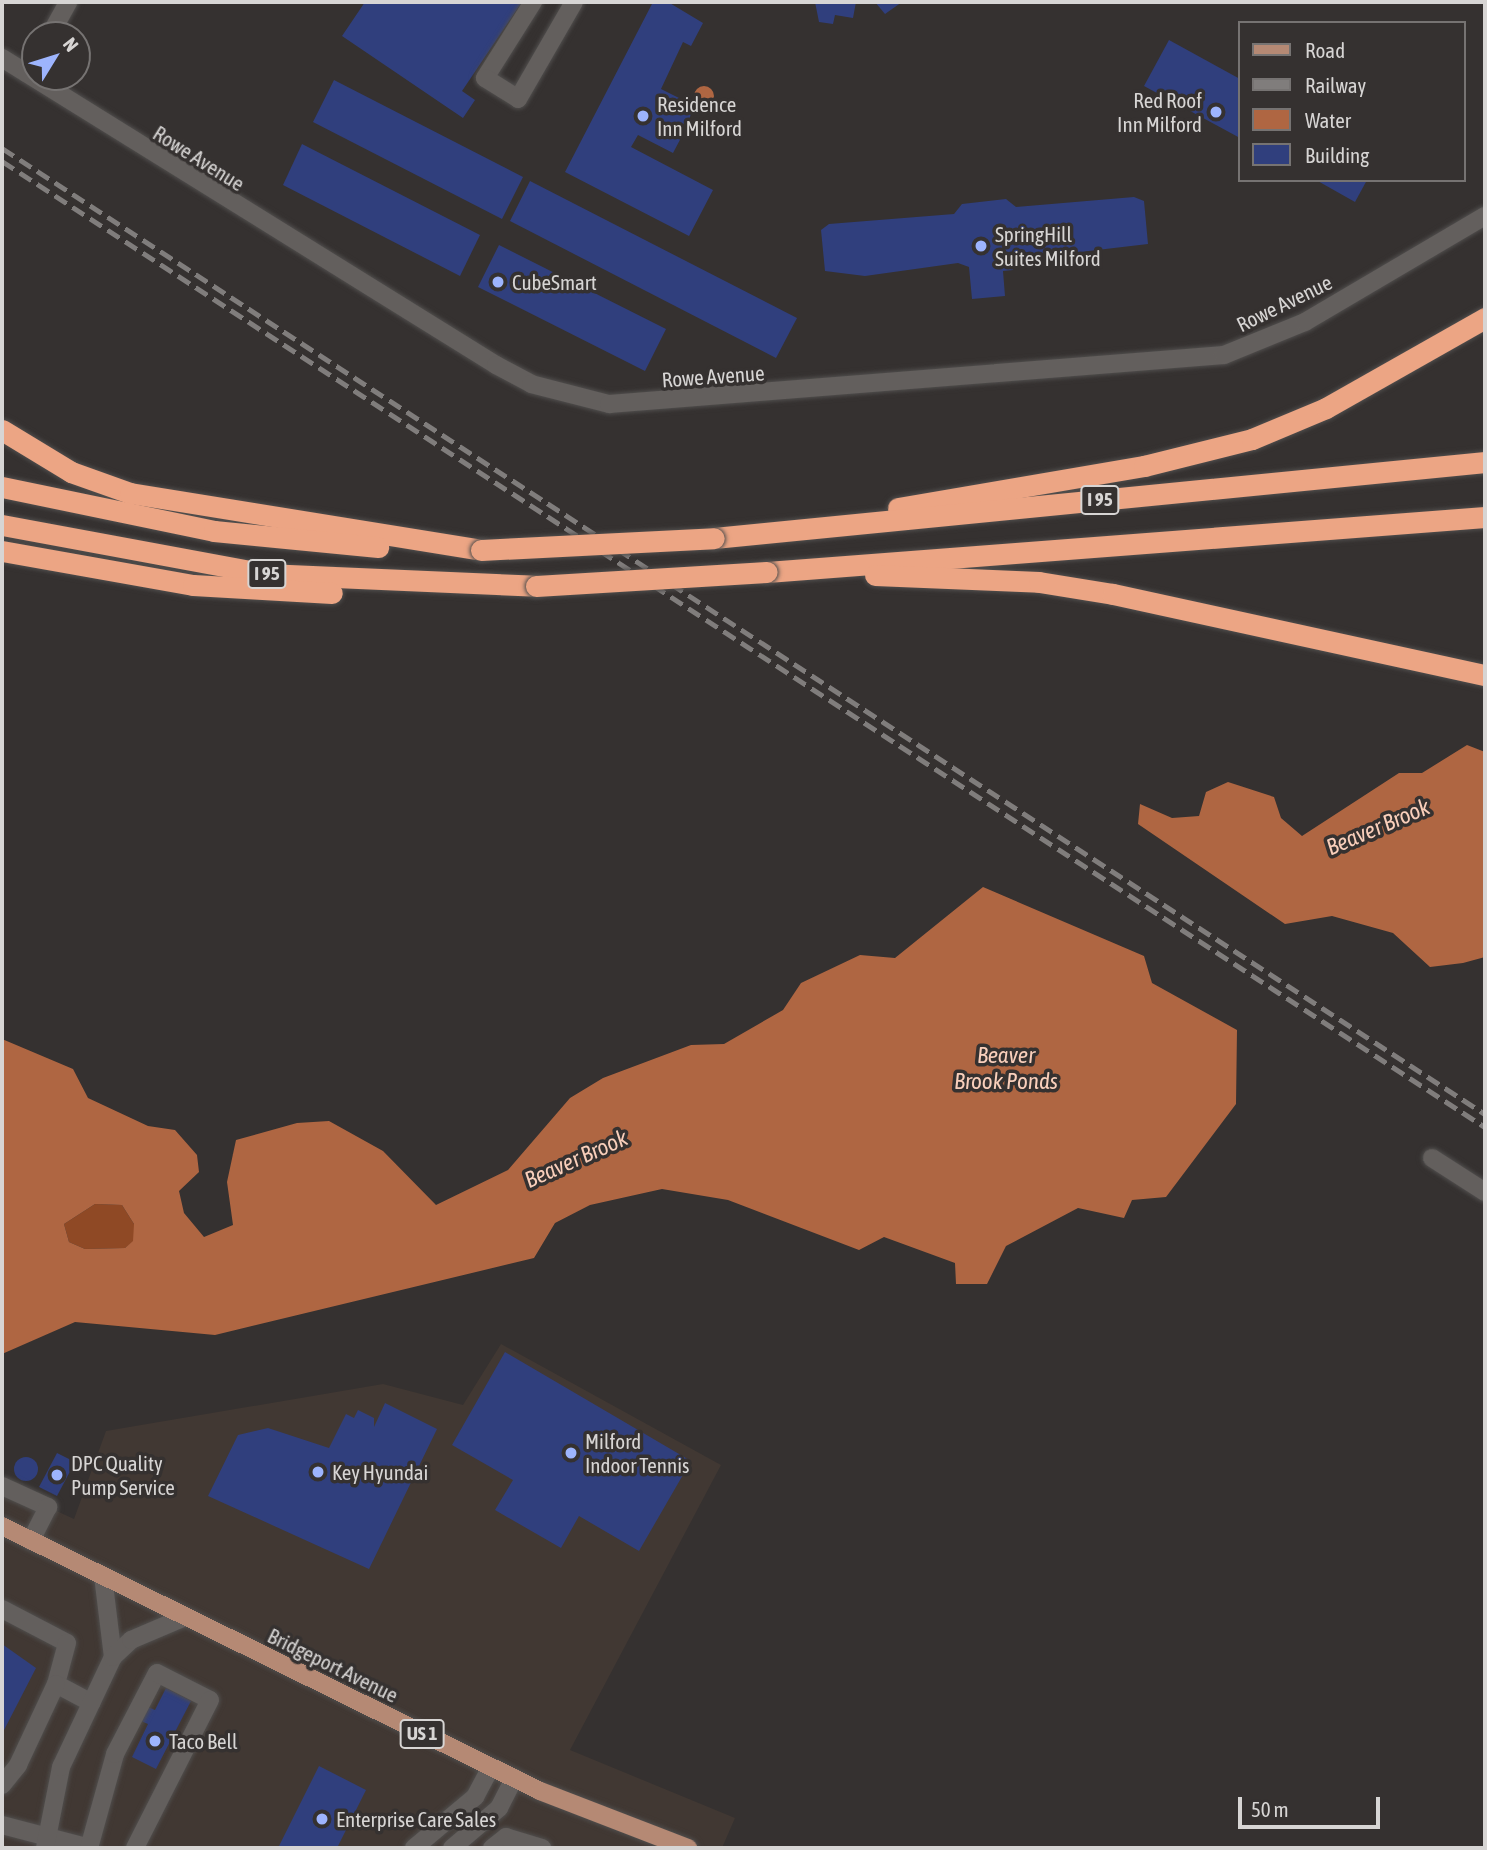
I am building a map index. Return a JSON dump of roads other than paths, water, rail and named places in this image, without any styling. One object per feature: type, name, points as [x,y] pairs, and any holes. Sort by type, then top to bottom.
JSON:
[{"type":"highway","points":[[793,530],[1144,466],[1252,439],[1326,408],[1485,317]]},
{"type":"highway","points":[[2,430],[71,472],[142,495],[481,550]]},
{"type":"highway","name":"I 95","points":[[2,487],[214,531],[348,545],[481,550],[714,538],[1485,462]]},
{"type":"highway","name":"I 95","points":[[2,525],[266,574],[536,586],[767,572],[1485,517]]},
{"type":"highway","points":[[2,551],[264,591],[536,586]]},
{"type":"highway","points":[[789,570],[1039,582],[1485,675]]},
{"type":"main road","name":"Bridgeport Avenue","points":[[2,1526],[514,1778],[688,1848]]},
{"type":"street","points":[[58,21],[68,2]]},
{"type":"street","points":[[533,2],[485,78],[518,99],[574,2]]},
{"type":"street","name":"Rowe Avenue","points":[[2,58],[21,63]]},
{"type":"street","name":"Rowe Avenue","points":[[69,91],[496,365],[531,384],[610,404],[1224,355],[1306,322],[1485,216]]},
{"type":"street","points":[[1432,1158],[1485,1192]]},
{"type":"street","points":[[2,1486],[48,1507],[31,1541]]},
{"type":"street","points":[[103,1576],[113,1657]]},
{"type":"street","points":[[2,1609],[66,1643],[57,1659],[56,1684],[2,1785]]},
{"type":"street","points":[[47,1841],[61,1767],[113,1657],[131,1640],[185,1617]]},
{"type":"street","points":[[2,1825],[47,1841],[90,1848],[115,1754],[157,1673],[210,1700],[135,1848]]},
{"type":"street","points":[[56,1684],[91,1703]]},
{"type":"street","points":[[414,1848],[475,1797],[491,1767]]},
{"type":"street","points":[[452,1848],[499,1808],[514,1778]]},
{"type":"street","points":[[492,1848],[506,1837],[542,1848]]},
{"type":"water","points":[[704,86],[711,89],[714,96],[711,103],[704,106],[697,103],[694,96],[697,89]]},
{"type":"water","name":"Beaver Brook","points":[[1467,745],[1485,752],[1485,957],[1463,963],[1430,967],[1393,933],[1332,916],[1285,924],[1138,824],[1140,804],[1172,818],[1199,816],[1206,792],[1228,782],[1274,797],[1281,818],[1302,836],[1399,773],[1422,773]]},
{"type":"water","name":"Beaver Brook Ponds","points":[[983,887],[1144,956],[1152,983],[1237,1030],[1236,1104],[1166,1197],[1132,1200],[1124,1218],[1078,1208],[1006,1246],[987,1284],[956,1284],[955,1263],[884,1237],[859,1250],[728,1200],[662,1189],[590,1205],[555,1223],[534,1258],[215,1335],[75,1322],[2,1354],[2,1039],[73,1069],[88,1098],[148,1126],[175,1130],[197,1155],[199,1172],[179,1191],[184,1213],[204,1237],[233,1225],[227,1182],[236,1140],[297,1123],[329,1121],[383,1151],[436,1205],[508,1170],[570,1098],[603,1078],[691,1045],[724,1044],[783,1010],[801,983],[860,955],[895,958]],"holes":[[[95,1204],[122,1205],[134,1224],[133,1241],[125,1248],[85,1249],[69,1242],[64,1224]]]},
{"type":"railway","points":[[2,148],[1485,1114]]},
{"type":"railway","points":[[2,161],[1485,1127]]},
{"type":"place","name":"Red Roof Inn Milford","points":[[1216,112]]},
{"type":"place","name":"Residence Inn Milford","points":[[643,116]]},
{"type":"place","name":"SpringHill Suites Milford","points":[[981,246]]},
{"type":"place","name":"CubeSmart","points":[[498,282]]},
{"type":"place","name":"Milford Indoor Tennis","points":[[571,1453]]},
{"type":"place","name":"Key Hyundai","points":[[318,1472]]},
{"type":"place","name":"DPC Quality Pump Service","points":[[57,1475]]},
{"type":"place","name":"Taco Bell","points":[[155,1741]]},
{"type":"place","name":"Enterprise Care Sales","points":[[322,1819]]}]
